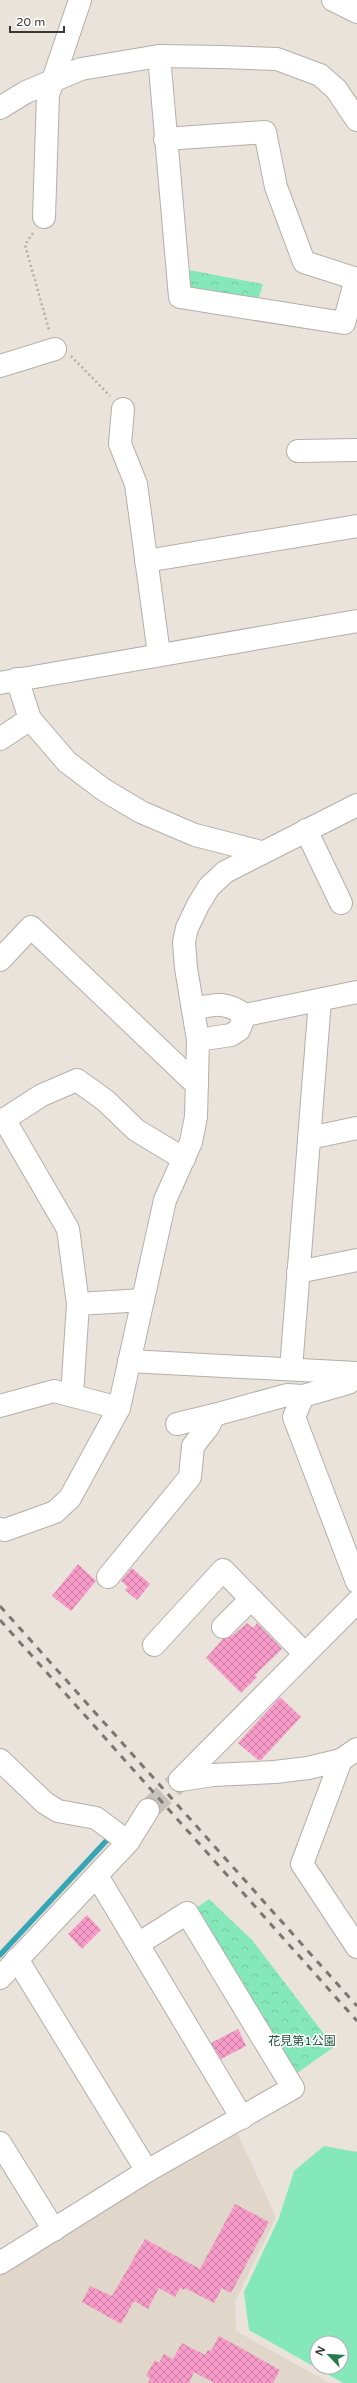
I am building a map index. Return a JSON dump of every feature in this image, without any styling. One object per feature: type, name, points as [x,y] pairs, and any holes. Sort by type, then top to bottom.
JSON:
[{"type":"street","points":[[44,217],[48,95],[80,0]]},
{"type":"street","points":[[333,0],[357,12]]},
{"type":"street","points":[[158,56],[165,139],[180,297],[344,324],[356,279],[304,262],[276,187],[265,132],[165,139]]},
{"type":"street","points":[[0,108],[52,81],[81,69],[158,56],[277,59],[320,75],[336,89],[357,120]]},
{"type":"street","points":[[0,366],[54,349]]},
{"type":"street","points":[[123,409],[120,444],[136,484],[159,654]]},
{"type":"street","points":[[298,451],[357,450]]},
{"type":"street","points":[[146,561],[357,526]]},
{"type":"street","points":[[261,852],[195,835],[140,812],[104,790],[67,762],[30,719],[9,681],[357,621]]},
{"type":"street","points":[[0,739],[30,719]]},
{"type":"street","points":[[0,1529],[5,1530],[34,1521],[55,1512],[70,1498],[120,1408],[165,1200],[192,1142],[196,1117],[198,1040],[184,949],[187,928],[209,887],[225,872],[261,852],[357,805]]},
{"type":"street","points":[[306,830],[341,903]]},
{"type":"street","points":[[0,960],[31,926],[197,1085]]},
{"type":"street","points":[[193,1009],[223,1004],[232,1006],[245,1015],[357,992]]},
{"type":"street","points":[[291,1369],[320,1000]]},
{"type":"street","points":[[198,1040],[231,1035],[239,1030],[245,1015]]},
{"type":"street","points":[[72,1395],[78,1304],[68,1229],[2,1121],[42,1095],[77,1080],[106,1102],[136,1130],[184,1159]]},
{"type":"street","points":[[309,1138],[357,1128]]},
{"type":"street","points":[[298,1272],[357,1260]]},
{"type":"street","points":[[78,1304],[143,1300]]},
{"type":"street","points":[[129,1361],[357,1373]]},
{"type":"street","points":[[177,1424],[287,1395],[303,1396],[348,1383],[357,1376]]},
{"type":"street","points":[[0,1406],[54,1391],[120,1408]]},
{"type":"street","points":[[303,1396],[294,1417],[356,1578]]},
{"type":"street","points":[[108,1577],[190,1477],[193,1446],[208,1427],[214,1415]]},
{"type":"street","points":[[154,1645],[222,1570],[305,1654]]},
{"type":"street","points":[[223,1627],[251,1599]]},
{"type":"street","points":[[352,1759],[275,1772],[213,1775],[180,1780],[357,1602]]},
{"type":"street","points":[[352,1759],[302,1864],[357,1947]]},
{"type":"street","points":[[0,1760],[46,1803],[58,1811],[96,1818],[128,1842]]},
{"type":"street","points":[[0,1978],[128,1842],[148,1810]]},
{"type":"street","points":[[97,1876],[242,2118]]},
{"type":"street","points":[[0,2262],[147,2172],[293,2088],[187,1913],[138,1944]]},
{"type":"street","points":[[17,1959],[147,2172]]},
{"type":"street","points":[[0,2143],[54,2230]]},
{"type":"path","points":[[44,217],[25,245],[54,349],[66,351],[123,409]]},
{"type":"shaded area","points":[[235,2128],[276,2217],[235,2302],[236,2331],[309,2371],[309,2375],[316,2375],[330,2383],[0,2383],[0,2270]]},
{"type":"green space","points":[[184,269],[263,284],[258,300],[186,287]]},
{"type":"green space","name":"花見第1公園","points":[[209,1899],[252,1940],[334,2047],[297,2073],[193,1910]]},
{"type":"green space","points":[[324,2146],[357,2152],[357,2383],[343,2383],[329,2375],[349,2375],[349,2335],[309,2335],[309,2364],[249,2330],[244,2292],[279,2218],[294,2171]]},
{"type":"building","points":[[78,1564],[96,1581],[71,1611],[52,1596]]},
{"type":"building","points":[[132,1568],[150,1584],[137,1600],[125,1590],[128,1587],[121,1581]]},
{"type":"building","points":[[247,1623],[253,1628],[257,1623],[282,1649],[255,1675],[257,1677],[241,1693],[206,1658],[223,1639],[232,1636]]},
{"type":"building","points":[[280,1697],[301,1717],[261,1760],[258,1760],[238,1743]]},
{"type":"building","points":[[87,1915],[101,1930],[82,1949],[68,1934]]},
{"type":"building","points":[[238,2029],[246,2046],[221,2059],[211,2043]]},
{"type":"building","points":[[235,2204],[269,2222],[231,2293],[222,2288],[214,2303],[185,2288],[184,2290],[180,2288],[175,2297],[159,2288],[148,2309],[134,2301],[121,2324],[82,2302],[90,2286],[112,2296],[145,2239],[200,2269]]},
{"type":"building","points":[[219,2336],[280,2370],[273,2383],[214,2383],[194,2372],[189,2383],[148,2383],[150,2378],[146,2376],[155,2360],[159,2363],[164,2354],[173,2359],[182,2343],[205,2355],[208,2350],[211,2351]]},
{"type":"waterway","points":[[0,1955],[107,1840]]},
{"type":"tunnel","points":[[148,1810],[180,1780]]},
{"type":"railway","points":[[0,1606],[357,2006]]},
{"type":"railway","points":[[0,1620],[357,2021]]}]
